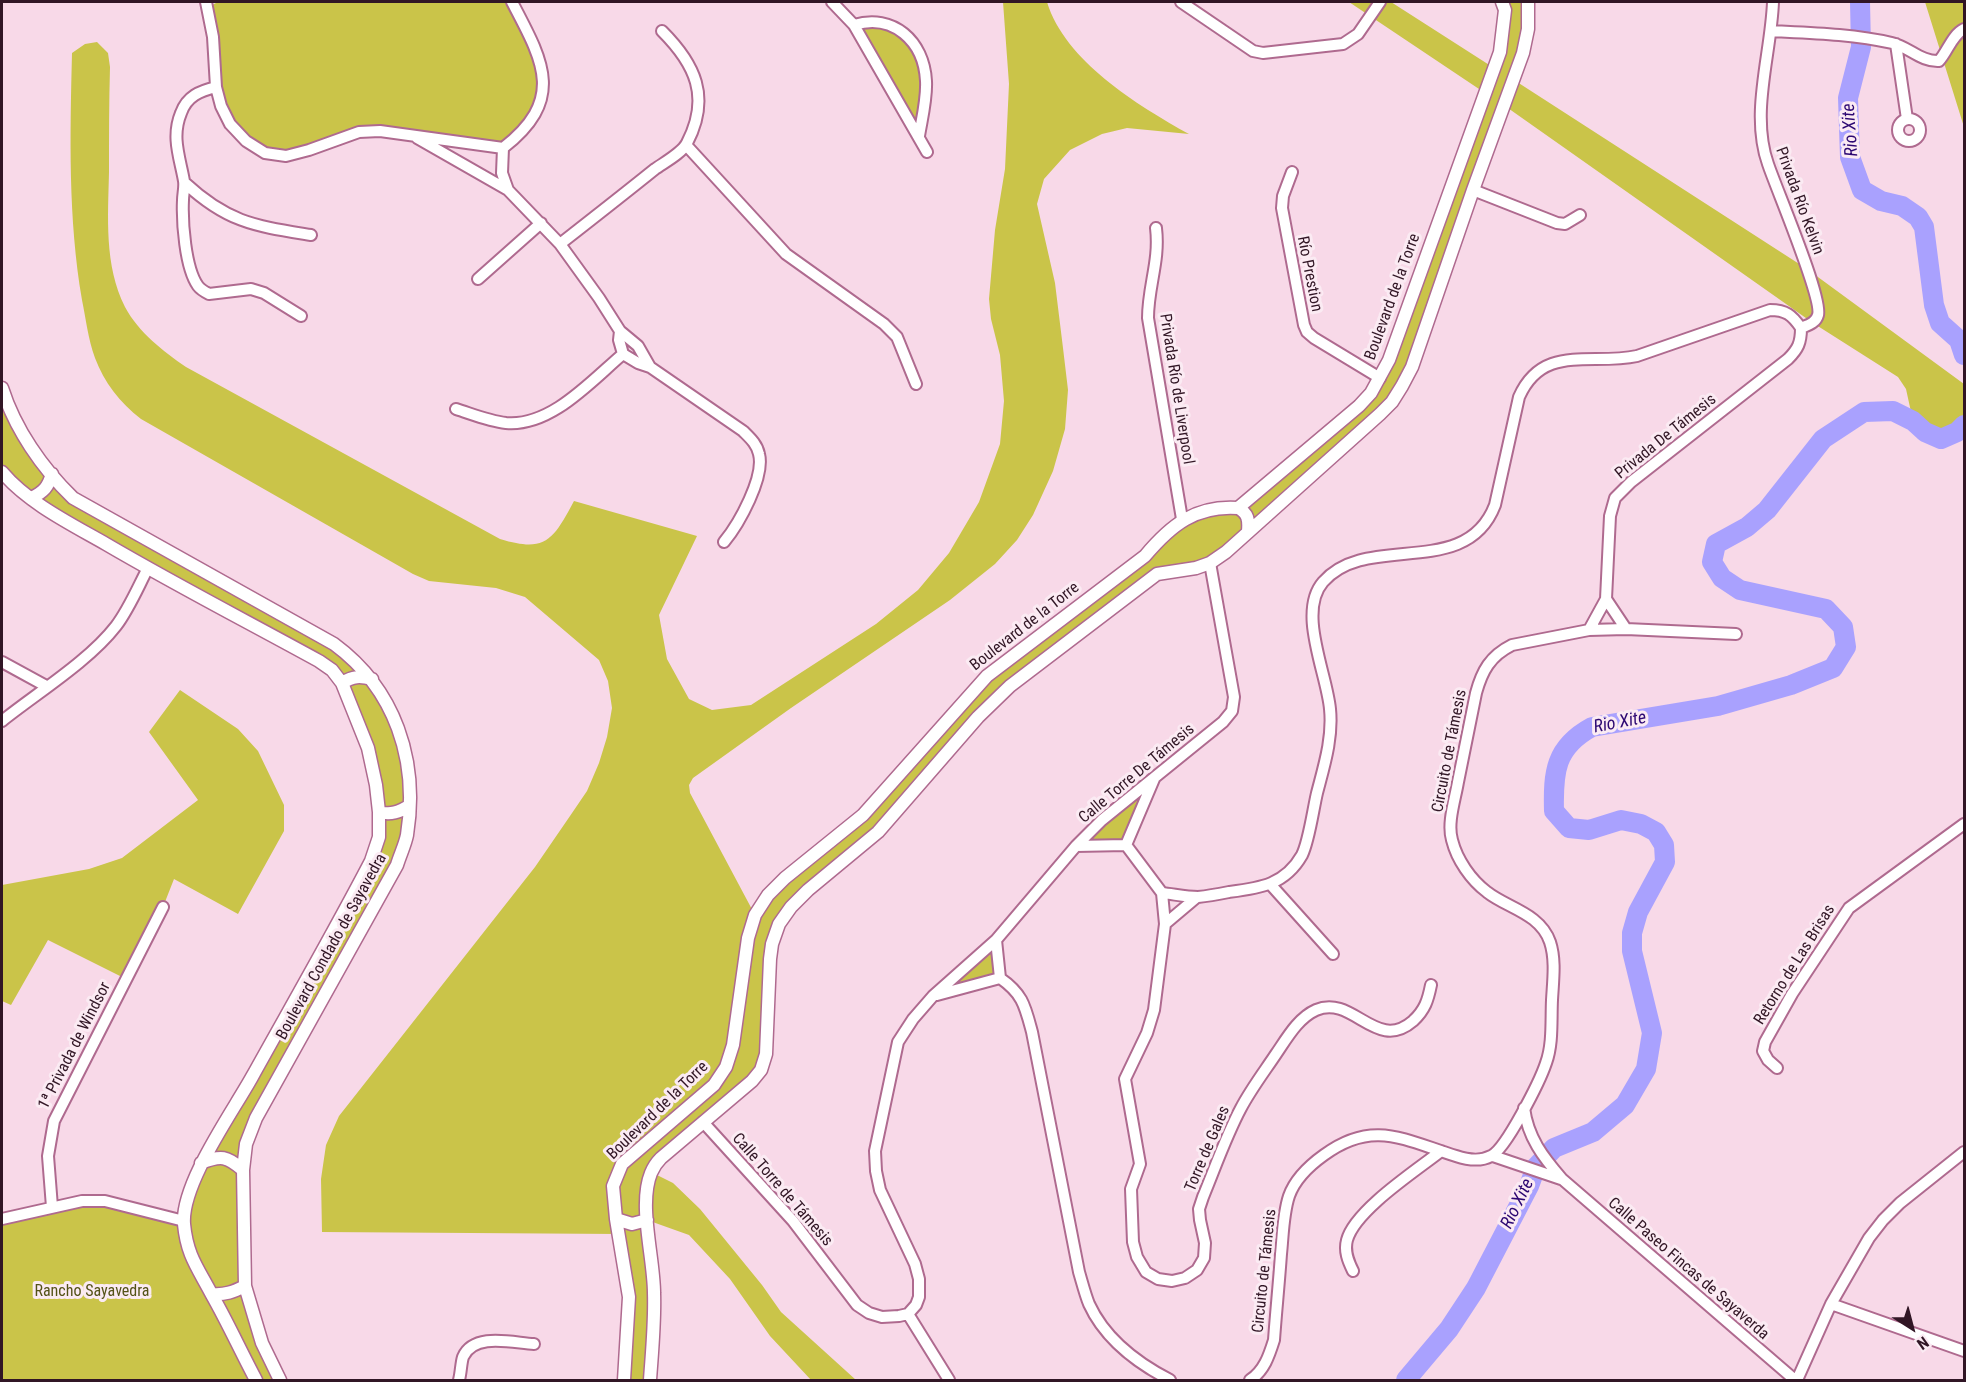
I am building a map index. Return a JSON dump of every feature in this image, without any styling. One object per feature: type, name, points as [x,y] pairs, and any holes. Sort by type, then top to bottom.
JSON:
[{"type":"street","points":[[206,2],[213,37],[216,87],[221,106],[230,124],[246,141],[266,153],[286,156],[359,132],[380,131],[502,148],[528,124],[538,107],[544,89],[537,50],[512,2]]},
{"type":"street","points":[[832,2],[854,25],[927,152]]},
{"type":"street","points":[[1181,2],[1253,51],[1263,53],[1344,44],[1358,34],[1380,2]]},
{"type":"street","name":"Boulevard de la Torre","points":[[624,1380],[629,1297],[613,1186],[622,1164],[714,1085],[726,1067],[733,1044],[748,938],[755,915],[768,895],[785,878],[863,815],[987,676],[1145,556],[1162,535],[1182,519],[1224,507],[1238,508],[1359,406],[1371,393],[1389,360],[1500,52],[1505,10],[1502,2]]},
{"type":"street","points":[[650,1380],[654,1291],[647,1220],[647,1187],[651,1171],[661,1158],[752,1081],[760,1070],[766,1054],[772,944],[779,924],[791,907],[808,890],[878,832],[978,717],[1002,693],[1157,574],[1178,572],[1210,563],[1226,552],[1380,414],[1397,394],[1412,367],[1523,53],[1528,29],[1528,2]]},
{"type":"street","name":"Privada Río Kelvin","points":[[1773,2],[1772,31],[1760,129],[1767,163],[1807,269],[1819,308],[1814,323],[1801,328]]},
{"type":"street","points":[[854,25],[880,21],[891,24],[901,31],[917,51],[924,66],[926,81],[919,136]]},
{"type":"street","points":[[1772,31],[1857,36],[1896,44],[1930,62],[1939,61],[1945,55],[1955,36],[1965,29]]},
{"type":"street","points":[[560,244],[686,145],[697,111],[696,78],[684,55],[662,31]]},
{"type":"street","points":[[1896,44],[1906,119]]},
{"type":"street","points":[[216,87],[193,95],[180,114],[176,139],[178,158],[185,183],[183,214],[186,244],[194,278],[199,288],[209,294],[251,290],[264,292],[301,316]]},
{"type":"street","points":[[412,135],[508,190],[560,244],[620,331],[638,346],[650,367]]},
{"type":"street","points":[[686,145],[786,254],[897,337],[916,384]]},
{"type":"street","points":[[502,148],[502,172],[508,190]]},
{"type":"street","name":"Río Prestion","points":[[1292,172],[1282,196],[1282,208],[1304,325],[1307,332],[1314,338],[1380,378]]},
{"type":"street","points":[[185,183],[211,205],[243,222],[311,235]]},
{"type":"street","points":[[1473,190],[1557,223],[1565,224],[1580,215]]},
{"type":"street","points":[[478,279],[541,223]]},
{"type":"street","name":"Privada Río de Liverpool","points":[[1156,228],[1157,256],[1148,318],[1182,519]]},
{"type":"street","points":[[1162,893],[1197,897],[1271,885],[1291,871],[1303,853],[1332,733],[1330,707],[1312,621],[1313,601],[1322,583],[1341,567],[1356,562],[1448,547],[1463,543],[1478,533],[1489,519],[1495,505],[1519,397],[1525,383],[1543,367],[1569,359],[1619,360],[1637,356],[1770,310],[1784,310],[1801,328]]},
{"type":"street","name":"Privada De Támesis","points":[[1589,630],[1606,599],[1610,516],[1615,498],[1630,482],[1788,360],[1797,351],[1801,341],[1801,328]]},
{"type":"street","points":[[620,331],[619,340],[623,354],[650,367],[743,431],[753,441],[759,453],[760,468],[756,480],[739,521],[724,542]]},
{"type":"street","points":[[456,409],[505,423],[525,423],[541,418],[558,408],[623,354]]},
{"type":"street","name":"Boulevard Condado de Sayavedra","points":[[2,388],[16,423],[30,446],[73,498],[334,644],[354,659],[372,679],[400,731],[407,756],[410,806],[406,836],[397,865],[256,1118],[246,1144],[243,1170],[245,1286],[262,1343],[280,1380]]},
{"type":"street","name":"Boulevard Condado de Sayavedra","points":[[2,472],[31,498],[65,520],[332,670],[342,683],[368,748],[379,812],[379,837],[371,861],[232,1112],[201,1163],[192,1183],[184,1221],[187,1246],[194,1266],[212,1294],[256,1380]]},
{"type":"street","points":[[31,498],[42,493],[49,485],[52,474]]},
{"type":"street","points":[[1238,508],[1248,517],[1248,531]]},
{"type":"street","points":[[1145,556],[1148,567],[1157,574]]},
{"type":"street","name":"Calle Torre De Támesis","points":[[933,996],[996,940],[1076,846],[1102,820],[1222,722],[1232,711],[1234,697],[1210,563]]},
{"type":"street","points":[[2,721],[109,635],[148,568]]},
{"type":"street","points":[[1606,599],[1626,629]]},
{"type":"street","name":"Circuito de Támesis","points":[[1250,1380],[1256,1376],[1268,1359],[1274,1340],[1284,1221],[1289,1195],[1302,1174],[1340,1143],[1363,1135],[1390,1134],[1480,1161],[1493,1156],[1503,1145],[1541,1076],[1550,1042],[1554,967],[1549,940],[1537,922],[1488,893],[1472,878],[1459,859],[1451,839],[1452,817],[1476,693],[1481,675],[1489,661],[1500,651],[1512,645],[1589,630],[1626,629],[1736,634]]},
{"type":"street","points":[[2,662],[46,686]]},
{"type":"street","points":[[342,683],[360,676],[372,679]]},
{"type":"street","points":[[1126,846],[1154,778]]},
{"type":"street","points":[[379,812],[388,814],[399,812],[410,806]]},
{"type":"street","name":"Retorno de Las Brisas","points":[[1777,1068],[1768,1060],[1763,1051],[1765,1042],[1792,994],[1849,908],[1965,824]]},
{"type":"street","points":[[1076,846],[1126,846]]},
{"type":"street","points":[[1126,846],[1162,893],[1165,924]]},
{"type":"street","points":[[1271,885],[1333,954]]},
{"type":"street","points":[[1165,924],[1197,897]]},
{"type":"street","name":"1ª Privada de Windsor","points":[[52,1207],[48,1156],[54,1121],[164,907]]},
{"type":"street","name":"Torre de Gales","points":[[1165,924],[1154,1010],[1147,1033],[1125,1079],[1140,1164],[1131,1189],[1133,1242],[1137,1257],[1146,1272],[1158,1279],[1172,1281],[1185,1278],[1197,1270],[1204,1258],[1206,1243],[1199,1209],[1203,1197],[1240,1110],[1291,1032],[1303,1019],[1316,1010],[1330,1007],[1344,1010],[1384,1031],[1397,1030],[1409,1024],[1420,1014],[1428,1002],[1431,985]]},
{"type":"street","points":[[996,940],[1000,978],[1015,989],[1024,1003],[1032,1032],[1079,1272],[1089,1304],[1105,1329],[1124,1351],[1144,1366],[1170,1380]]},
{"type":"street","points":[[949,1380],[908,1314],[920,1297],[919,1279],[915,1264],[880,1190],[875,1151],[898,1042],[913,1019],[933,996],[1000,978]]},
{"type":"street","name":"Calle Paseo Fincas de Sayaverda","points":[[1524,1108],[1526,1123],[1538,1151],[1562,1179],[1796,1380]]},
{"type":"street","name":"Calle Torre de Támesis","points":[[703,1122],[793,1221],[857,1305],[869,1313],[882,1317],[908,1314]]},
{"type":"street","points":[[1353,1271],[1346,1256],[1347,1239],[1358,1220],[1373,1204],[1441,1151]]},
{"type":"street","points":[[1796,1380],[1831,1304],[1869,1238],[1900,1203],[1965,1152]]},
{"type":"street","name":"Calle Paseo Fincas de Sayaverda","points":[[1493,1156],[1562,1179]]},
{"type":"street","points":[[201,1163],[216,1157],[231,1160],[243,1170]]},
{"type":"street","points":[[2,1219],[82,1201],[105,1201],[184,1221]]},
{"type":"street","points":[[616,1219],[632,1224],[647,1220]]},
{"type":"street","points":[[212,1294],[222,1295],[245,1286]]},
{"type":"street","points":[[1831,1304],[1965,1351]]},
{"type":"street","points":[[459,1380],[463,1357],[471,1346],[484,1341],[534,1344]]},
{"type":"green space","points":[[218,2],[512,2],[542,68],[538,107],[503,148],[380,131],[286,156],[246,141],[221,106],[208,7]]},
{"type":"green space","points":[[1003,2],[1047,2],[1056,23],[1069,43],[1086,62],[1126,95],[1189,134],[1127,128],[1102,134],[1070,150],[1044,179],[1037,204],[1055,283],[1068,390],[1065,429],[1053,471],[1033,515],[1017,540],[995,564],[950,600],[791,708],[693,778],[689,785],[690,793],[755,915],[768,895],[846,831],[972,690],[1182,519],[1238,508],[1371,393],[1485,93],[1349,2],[1391,2],[1494,68],[1502,2],[1528,2],[1514,80],[1807,269],[1964,384],[1964,425],[1957,432],[1941,439],[1925,432],[1913,421],[1906,389],[1898,377],[1813,323],[1505,106],[1402,386],[1226,552],[1157,574],[1010,686],[878,832],[779,924],[761,1070],[651,1172],[673,1183],[700,1209],[781,1312],[856,1380],[811,1380],[770,1336],[730,1279],[689,1235],[647,1220],[650,1380],[623,1380],[629,1297],[619,1234],[322,1232],[321,1179],[326,1145],[339,1116],[535,867],[587,791],[607,737],[612,708],[608,681],[599,660],[525,597],[496,588],[429,581],[413,574],[141,419],[120,399],[108,384],[93,351],[77,269],[71,176],[72,53],[85,44],[97,42],[108,53],[110,67],[108,223],[110,258],[113,275],[125,307],[144,333],[186,367],[500,539],[528,544],[546,540],[560,525],[574,501],[697,536],[659,615],[667,659],[689,699],[712,710],[751,705],[876,624],[918,590],[949,553],[979,502],[1000,444],[1004,401],[1000,355],[991,319],[989,299],[995,230],[1005,169],[1009,84]]},
{"type":"green space","points":[[1925,2],[1964,2],[1964,127]]},
{"type":"green space","points":[[867,22],[901,31],[924,66],[919,136],[854,25]]},
{"type":"green space","name":"Rancho Sayavedra","points":[[2,388],[62,487],[334,644],[372,679],[407,756],[406,836],[246,1144],[245,1286],[280,1380],[2,1380],[2,1219],[82,1201],[184,1221],[187,1204],[379,837],[376,785],[332,670],[65,520],[2,472]]},
{"type":"green space","points":[[180,690],[238,729],[258,751],[284,805],[284,831],[238,914],[174,879],[163,907],[126,979],[48,940],[11,1005],[2,1001],[2,885],[89,869],[122,858],[198,800],[149,732]]},
{"type":"green space","points":[[1154,778],[1126,845],[1076,846]]},
{"type":"green space","points":[[996,940],[1000,978],[933,995]]},
{"type":"waterway","name":"Rio Xite","points":[[1860,2],[1861,47],[1848,98],[1850,157],[1862,190],[1881,201],[1902,206],[1918,217],[1924,227],[1934,305],[1940,323],[1959,340],[1964,355]]},
{"type":"waterway","name":"Rio Xite","points":[[1406,1380],[1449,1329],[1476,1288],[1529,1186],[1536,1167],[1554,1148],[1593,1132],[1625,1105],[1646,1069],[1652,1033],[1632,951],[1632,933],[1638,912],[1665,862],[1664,845],[1656,832],[1641,824],[1621,820],[1589,830],[1569,828],[1554,811],[1554,784],[1563,752],[1570,743],[1592,727],[1718,706],[1791,685],[1833,668],[1846,647],[1843,627],[1826,609],[1740,590],[1722,578],[1712,562],[1716,544],[1747,527],[1767,510],[1823,439],[1864,412],[1893,411],[1913,421],[1925,432],[1941,439],[1957,432],[1964,425]]}]
